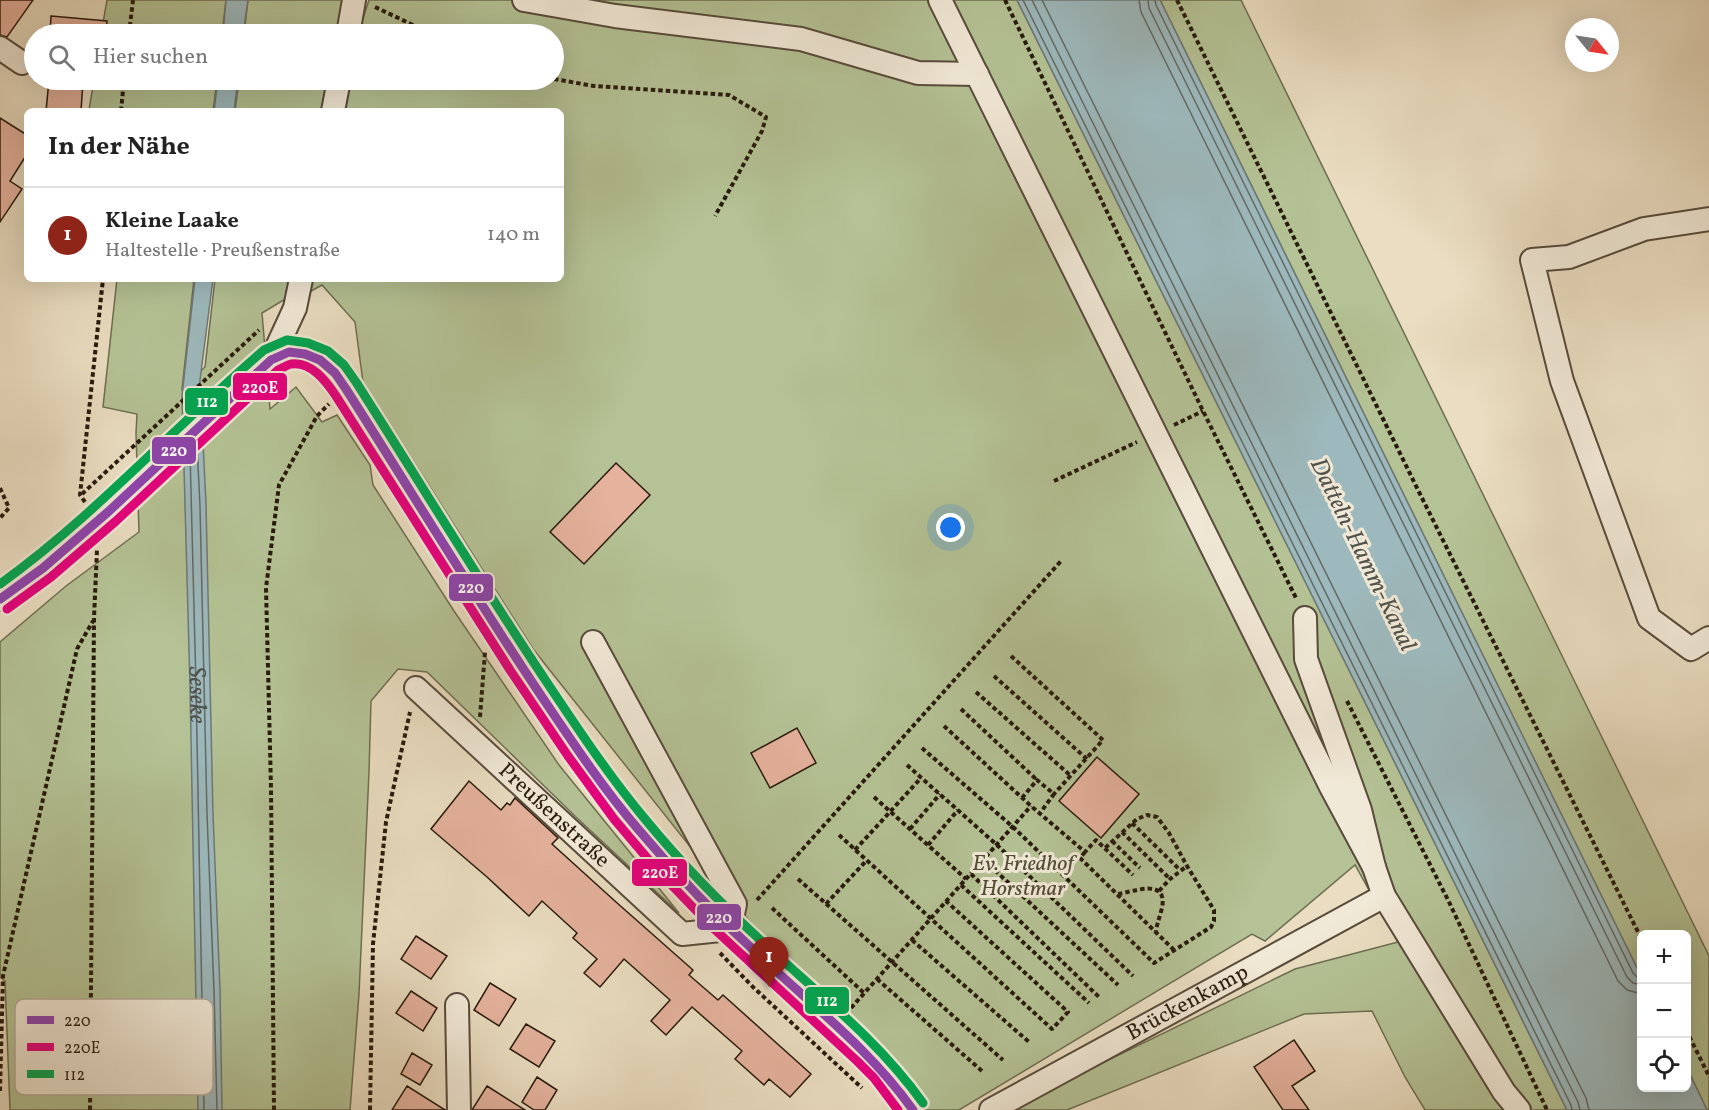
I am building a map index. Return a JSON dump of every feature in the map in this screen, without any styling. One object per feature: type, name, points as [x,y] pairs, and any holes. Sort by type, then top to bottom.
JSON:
[{"type":"street","points":[[524,0],[615,16],[801,39],[918,74],[977,74]]},
{"type":"street","points":[[940,0],[1331,787],[1374,867]]},
{"type":"street","points":[[353,24],[363,2]]},
{"type":"street","points":[[0,48],[22,63]]},
{"type":"street","points":[[334,108],[337,90]]},
{"type":"street","points":[[1709,219],[1644,228],[1569,257],[1532,260],[1562,381],[1649,618],[1691,649],[1709,638]]},
{"type":"street","points":[[272,360],[295,308],[300,282]]},
{"type":"street","points":[[0,600],[43,568],[103,516],[272,360],[289,352],[305,354],[320,360],[335,373],[521,665],[577,748],[634,824],[730,929],[836,1024],[891,1078],[913,1110]]},
{"type":"street","points":[[1305,618],[1306,659],[1360,810],[1374,867],[1384,896],[1504,1092],[1519,1110]]},
{"type":"street","points":[[593,642],[735,904],[730,929]]},
{"type":"street","name":"Preußenstraße","points":[[416,688],[682,934],[730,929]]},
{"type":"street","name":"Brückenkamp","points":[[991,1110],[1384,896]]},
{"type":"street","points":[[457,1005],[459,1110]]},
{"type":"path","points":[[130,24],[133,0]]},
{"type":"path","points":[[1005,0],[1305,618]]},
{"type":"path","points":[[1177,0],[1637,932]]},
{"type":"path","points":[[363,2],[410,24]]},
{"type":"path","points":[[564,81],[594,86],[729,95],[766,117],[762,131],[715,216]]},
{"type":"path","points":[[121,108],[123,90]]},
{"type":"path","points":[[81,495],[103,282]]},
{"type":"path","points":[[81,495],[260,328],[268,327]]},
{"type":"path","points":[[274,1110],[271,788],[266,588],[279,485],[317,416],[333,400]]},
{"type":"path","points":[[1054,481],[1203,411]]},
{"type":"path","points":[[0,488],[9,508],[0,518]]},
{"type":"path","points":[[81,495],[103,516],[94,618],[91,999]]},
{"type":"path","points":[[754,903],[1061,561]]},
{"type":"path","points":[[0,1090],[3,976],[77,649],[94,618]]},
{"type":"path","points":[[478,745],[486,648]]},
{"type":"path","points":[[1011,657],[1103,740],[1054,794],[1040,813]]},
{"type":"path","points":[[994,676],[1087,759]]},
{"type":"path","points":[[370,1110],[373,944],[386,822],[416,688]]},
{"type":"path","points":[[976,692],[1071,776]]},
{"type":"path","points":[[1343,692],[1449,902],[1546,1110]]},
{"type":"path","points":[[961,709],[1054,794]]},
{"type":"path","points":[[944,726],[1085,852]]},
{"type":"path","points":[[922,748],[1013,827],[1154,963],[1211,927],[1214,921],[1214,910],[1169,833],[1157,817],[1147,815],[1132,822],[1105,849]]},
{"type":"path","points":[[907,765],[997,844],[1133,976]]},
{"type":"path","points":[[855,850],[921,778]]},
{"type":"path","points":[[1022,798],[1037,780]]},
{"type":"path","points":[[910,829],[940,794]]},
{"type":"path","points":[[874,797],[966,879]]},
{"type":"path","points":[[836,1024],[1032,806]]},
{"type":"path","points":[[928,845],[958,810]]},
{"type":"path","points":[[1132,822],[1180,870]]},
{"type":"path","points":[[1122,832],[1170,879]]},
{"type":"path","points":[[839,835],[1052,1029],[1068,1012],[946,901]]},
{"type":"path","points":[[1133,875],[1096,840],[1080,858],[1174,950]]},
{"type":"path","points":[[1112,841],[1140,868]]},
{"type":"path","points":[[984,860],[1118,985]]},
{"type":"path","points":[[826,904],[866,861]]},
{"type":"path","points":[[1160,891],[1170,879],[1187,866]]},
{"type":"path","points":[[971,874],[1099,997]]},
{"type":"path","points":[[798,879],[1003,1060]]},
{"type":"path","points":[[961,885],[1089,1004]]},
{"type":"path","points":[[1117,894],[1142,888],[1160,891]]},
{"type":"path","points":[[1156,933],[1157,920],[1162,908],[1160,891]]},
{"type":"path","points":[[772,908],[864,993]]},
{"type":"path","points":[[912,940],[1029,1042]]},
{"type":"path","points":[[0,971],[3,976]]},
{"type":"path","points":[[877,980],[982,1071]]},
{"type":"path","points":[[1690,1038],[1709,1076]]},
{"type":"path","points":[[90,1095],[90,1110]]},
{"type":"green space","points":[[107,0],[226,0],[223,24],[103,24]]},
{"type":"green space","points":[[248,0],[347,0],[342,24],[245,24]]},
{"type":"green space","name":"Ev. Friedhof Horstmar","points":[[369,0],[1017,0],[1567,1110],[1425,1110],[1405,1077],[1372,1011],[1304,1014],[1067,1110],[1006,1110],[1295,969],[1398,942],[1355,865],[1265,941],[1252,934],[959,1110],[922,1110],[901,1077],[750,922],[533,649],[363,382],[355,322],[322,285],[304,295],[306,282],[564,282],[564,108],[343,108],[347,90],[564,90],[564,24],[361,24]]},
{"type":"green space","points":[[1160,0],[1241,0],[1709,956],[1709,1110],[1691,1076],[1691,930],[1637,930],[1637,968]]},
{"type":"green space","points":[[92,90],[216,90],[213,108],[89,108]]},
{"type":"green space","points":[[238,90],[330,90],[327,108],[235,108]]},
{"type":"green space","points":[[117,282],[194,282],[182,389],[205,367],[215,282],[294,282],[292,295],[262,313],[270,409],[296,387],[322,422],[337,415],[370,465],[373,485],[454,611],[559,765],[679,913],[577,818],[427,672],[398,669],[371,701],[359,994],[350,1110],[10,1110],[5,981],[0,977],[0,642],[66,586],[139,532],[137,414],[103,407]]},
{"type":"water","points":[[226,0],[248,0],[244,24],[224,24]]},
{"type":"water","name":"Datteln-Hamm-Kanal","points":[[1017,0],[1160,0],[1637,968],[1637,1092],[1691,1092],[1691,1076],[1707,1110],[1567,1110]]},
{"type":"water","points":[[217,90],[237,90],[234,108],[214,108]]},
{"type":"water","name":"Seseke","points":[[195,282],[213,282],[200,380],[206,505],[222,1110],[198,1110],[198,1095],[213,1095],[213,999],[196,999],[182,396]]},
{"type":"building","points":[[0,0],[33,0],[7,37],[0,35]]},
{"type":"building","points":[[51,16],[107,21],[107,24],[51,24]]},
{"type":"building","points":[[48,90],[82,90],[81,108],[46,108]]},
{"type":"building","points":[[0,118],[24,133],[24,159],[10,181],[22,189],[0,222]]},
{"type":"building","points":[[616,463],[650,495],[584,564],[550,532]]},
{"type":"building","points":[[797,728],[816,763],[770,788],[751,753]]},
{"type":"building","points":[[1097,757],[1139,794],[1101,838],[1059,801]]},
{"type":"building","points":[[469,781],[501,810],[507,803],[510,805],[515,798],[558,838],[552,844],[693,970],[689,975],[718,1000],[723,995],[811,1074],[790,1097],[769,1079],[764,1085],[735,1059],[742,1051],[692,1007],[666,1035],[651,1021],[670,1000],[624,959],[600,987],[584,973],[597,959],[573,938],[577,933],[542,901],[529,916],[431,829]]},
{"type":"building","points":[[416,936],[447,956],[431,979],[401,959]]},
{"type":"building","points":[[490,983],[516,999],[499,1026],[474,1010]]},
{"type":"building","points":[[411,991],[437,1008],[423,1031],[396,1013]]},
{"type":"building","points":[[526,1024],[555,1041],[539,1067],[510,1049]]},
{"type":"building","points":[[1294,1040],[1315,1071],[1292,1086],[1309,1110],[1283,1110],[1254,1067]]},
{"type":"building","points":[[412,1053],[432,1065],[420,1085],[401,1074]]},
{"type":"building","points":[[537,1077],[557,1090],[545,1110],[534,1110],[522,1102]]},
{"type":"building","points":[[407,1086],[445,1110],[392,1110]]},
{"type":"building","points":[[487,1086],[525,1110],[472,1110]]},
{"type":"transit line","name":"112","points":[[0,584],[102,500],[264,350],[287,340],[308,343],[328,351],[344,365],[356,382],[525,649],[607,771],[632,803],[710,891],[874,1045],[923,1103]]},
{"type":"transit line","name":"220","points":[[0,599],[43,568],[108,512],[271,360],[289,352],[305,354],[320,360],[335,373],[346,389],[515,656],[587,763],[625,813],[670,866],[721,919],[865,1053],[913,1110]]},
{"type":"transit line","name":"220E","points":[[7,609],[51,577],[116,521],[278,370],[291,364],[311,369],[323,378],[336,396],[510,670],[614,819],[659,872],[711,926],[857,1061],[874,1078],[898,1110]]},
{"type":"place","name":"Kleine Laake","points":[[769,987]]}]
